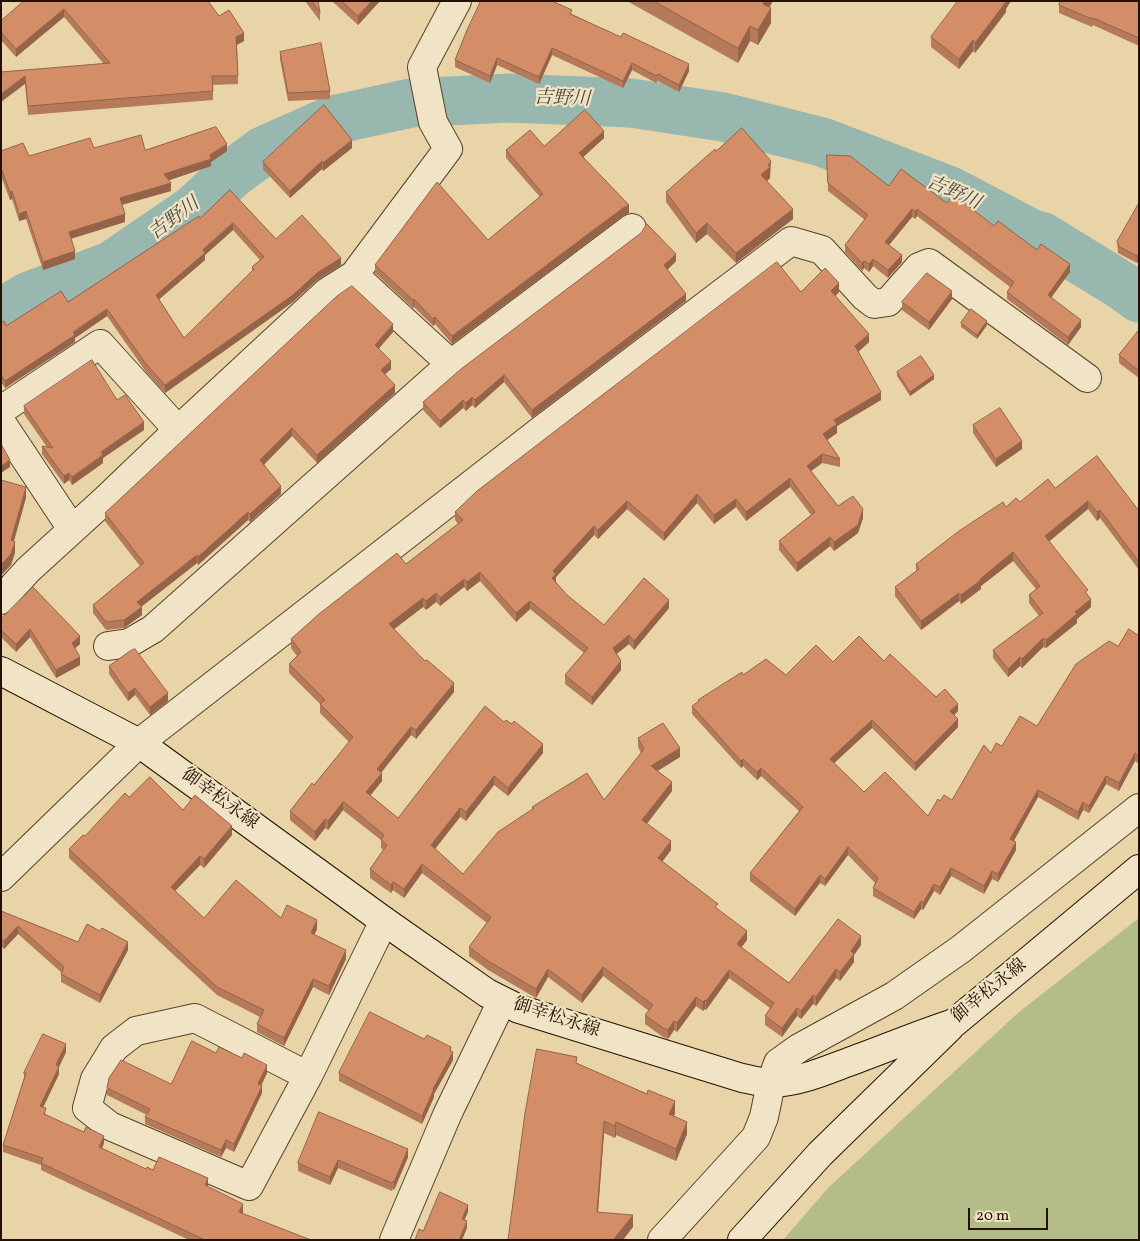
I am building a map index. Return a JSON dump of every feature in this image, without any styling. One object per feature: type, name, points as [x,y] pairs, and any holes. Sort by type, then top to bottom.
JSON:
[{"type":"street","points":[[1,600],[28,570],[327,292],[354,275],[448,149],[433,122],[422,67],[457,1]]},
{"type":"street","points":[[108,646],[130,643],[153,629],[451,364],[632,228]]},
{"type":"street","points":[[1,877],[139,742],[540,431],[791,240],[822,250],[865,297],[874,304],[888,302],[919,267],[929,263],[1087,378]]},
{"type":"street","points":[[354,275],[451,364]]},
{"type":"street","points":[[1,410],[100,344],[178,430]]},
{"type":"street","points":[[1,422],[72,530]]},
{"type":"street","name":"御幸松永線","points":[[1,671],[139,742],[384,921],[502,1002],[519,1009],[742,1078],[771,1083],[794,1081],[819,1074],[894,1046],[919,1034],[954,1023],[1139,868]]},
{"type":"street","points":[[662,1240],[756,1137],[764,1117],[771,1083],[778,1063],[788,1055],[894,996],[961,949],[1139,808]]},
{"type":"street","points":[[308,1076],[195,1018],[136,1031],[114,1048],[95,1079],[87,1108],[110,1126],[249,1186],[308,1076],[384,921]]},
{"type":"street","points":[[394,1240],[447,1115],[502,1002]]},
{"type":"street","points":[[742,1240],[820,1154],[954,1023]]},
{"type":"green space","points":[[1139,918],[1139,1240],[783,1240],[828,1188],[1019,1012]]},
{"type":"building","points":[[24,1],[208,1],[219,16],[229,10],[244,33],[236,37],[238,76],[212,76],[213,91],[28,106],[25,76],[1,94],[1,72],[110,63],[64,9],[16,49],[1,32],[1,21]]},
{"type":"building","points":[[312,1],[318,1],[320,12]]},
{"type":"building","points":[[342,1],[372,1],[358,16]]},
{"type":"building","points":[[481,1],[552,1],[572,10],[570,14],[621,37],[623,33],[689,64],[679,85],[658,74],[656,76],[632,63],[623,81],[552,48],[539,77],[497,58],[490,76],[455,60]]},
{"type":"building","points":[[654,1],[764,1],[763,4],[771,8],[758,30],[750,26],[738,48]]},
{"type":"building","points":[[958,1],[1006,2],[975,43],[973,40],[959,59],[931,37]]},
{"type":"building","points":[[1061,1],[1139,1],[1139,38],[1059,5]]},
{"type":"building","points":[[321,43],[330,91],[288,93],[280,52]]},
{"type":"building","points":[[324,105],[352,140],[323,163],[322,161],[290,191],[263,162]]},
{"type":"building","points":[[585,110],[604,131],[579,153],[629,205],[452,336],[435,317],[433,319],[414,299],[375,265],[437,182],[488,240],[543,194],[506,150],[530,130],[544,146]]},
{"type":"building","points":[[216,127],[227,144],[210,155],[211,159],[164,174],[171,183],[120,198],[125,214],[69,232],[75,251],[43,262],[26,211],[19,214],[12,191],[10,192],[1,168],[1,151],[23,143],[29,156],[90,138],[94,148],[141,135],[145,150]]},
{"type":"building","points":[[742,128],[771,161],[768,165],[770,167],[761,175],[793,209],[736,253],[707,223],[696,233],[666,192]]},
{"type":"building","points":[[827,155],[850,156],[889,186],[901,169],[947,203],[953,194],[994,226],[998,221],[1037,250],[1041,244],[1070,264],[1048,295],[1081,320],[1068,337],[1007,292],[1014,282],[917,209],[915,212],[912,209],[885,242],[902,255],[888,270],[873,259],[869,264],[864,261],[862,263],[845,245],[868,215],[828,183]]},
{"type":"building","points":[[230,190],[276,239],[302,215],[341,258],[317,273],[293,295],[165,385],[146,364],[107,309],[73,332],[75,335],[5,381],[1,375],[1,323],[4,321],[6,326],[61,291],[68,302],[199,216],[200,218]],"holes":[[[233,223],[264,257],[252,267],[254,269],[184,338],[156,295],[205,253],[203,250]]]},
{"type":"building","points":[[1139,203],[1139,253],[1137,256],[1118,246],[1117,242]]},
{"type":"building","points":[[647,224],[676,254],[664,265],[686,294],[532,410],[504,375],[475,400],[472,397],[466,403],[463,400],[440,421],[423,402],[461,369],[641,233]]},
{"type":"building","points":[[777,262],[801,292],[825,268],[839,283],[831,291],[869,334],[855,346],[881,392],[834,420],[837,424],[823,434],[840,459],[822,454],[807,466],[838,506],[853,496],[863,509],[858,525],[834,542],[830,537],[797,563],[779,541],[815,512],[790,478],[746,512],[736,499],[714,515],[697,494],[664,533],[627,501],[598,530],[594,526],[553,571],[556,574],[552,578],[567,595],[604,625],[644,578],[669,600],[634,641],[629,635],[613,648],[621,661],[592,697],[565,675],[588,648],[530,601],[516,613],[480,572],[467,582],[464,579],[440,598],[436,593],[426,601],[423,598],[389,624],[425,661],[427,660],[454,683],[416,730],[411,727],[377,769],[382,773],[366,792],[398,818],[485,706],[504,722],[506,720],[512,724],[514,721],[543,744],[508,788],[494,776],[466,812],[460,808],[431,845],[463,874],[498,832],[534,808],[532,807],[587,773],[604,800],[644,749],[638,738],[663,723],[680,748],[651,766],[672,782],[642,820],[671,841],[658,858],[718,904],[715,907],[747,931],[737,944],[789,983],[838,919],[861,936],[851,951],[854,954],[840,972],[836,969],[816,997],[813,995],[801,1011],[797,1008],[782,1028],[765,1016],[774,1003],[729,970],[706,1001],[703,1002],[696,997],[677,1023],[674,1021],[668,1030],[645,1015],[653,1005],[603,967],[582,995],[548,969],[536,989],[488,961],[469,947],[491,917],[422,864],[404,889],[393,882],[391,885],[370,869],[387,845],[381,840],[384,835],[344,802],[328,821],[325,819],[315,832],[290,811],[353,737],[320,704],[325,700],[289,664],[301,652],[291,639],[319,614],[397,553],[406,564],[463,520],[455,512],[477,491]]},
{"type":"building","points":[[927,273],[952,291],[929,322],[902,302]]},
{"type":"building","points":[[352,286],[393,324],[375,345],[391,361],[381,370],[395,385],[317,455],[292,428],[260,460],[281,486],[250,514],[248,512],[198,557],[197,555],[137,602],[142,607],[124,620],[106,622],[93,605],[144,563],[105,513],[337,296]]},
{"type":"building","points":[[971,309],[987,321],[977,335],[961,323]]},
{"type":"building","points":[[1139,330],[1139,371],[1119,355]]},
{"type":"building","points":[[921,356],[934,375],[910,392],[897,372]]},
{"type":"building","points":[[92,360],[117,400],[125,395],[144,422],[101,452],[103,455],[72,477],[69,473],[64,476],[42,446],[53,448],[24,406]]},
{"type":"building","points":[[1000,408],[1022,441],[996,459],[973,425]]},
{"type":"building","points":[[1,444],[10,460],[1,466]]},
{"type":"building","points":[[1097,456],[1139,511],[1139,562],[1100,510],[1097,512],[1088,501],[1045,536],[1088,590],[1085,592],[1091,599],[1075,612],[1077,614],[1046,640],[1043,638],[1022,659],[1020,657],[1008,669],[993,650],[1043,613],[1029,595],[1040,586],[1013,552],[961,595],[959,593],[921,621],[895,587],[919,569],[916,564],[959,531],[1003,502],[1006,507],[1016,498],[1020,502],[1048,479],[1055,488]]},
{"type":"building","points":[[1,480],[26,487],[11,540],[15,542],[11,554],[1,565]]},
{"type":"building","points":[[33,587],[80,636],[72,643],[80,657],[56,670],[30,629],[16,644],[1,630],[1,619]]},
{"type":"building","points":[[1129,629],[1139,636],[1139,757],[1135,753],[1119,783],[1106,776],[1089,806],[1083,802],[1078,812],[1038,790],[1010,839],[1016,842],[998,874],[992,871],[984,886],[951,868],[940,887],[934,884],[923,903],[921,901],[914,912],[873,888],[878,878],[848,847],[825,879],[820,875],[795,909],[750,873],[803,807],[761,768],[757,772],[743,759],[741,761],[692,706],[698,700],[742,672],[743,675],[766,659],[786,675],[816,645],[833,662],[859,636],[884,661],[890,654],[936,697],[945,689],[958,704],[950,711],[958,719],[915,763],[872,720],[830,759],[864,792],[885,772],[928,816],[938,799],[940,801],[944,795],[952,800],[984,745],[991,753],[996,743],[1002,746],[1020,716],[1037,726],[1076,664],[1109,641],[1118,646]]},
{"type":"building","points":[[135,649],[168,693],[150,707],[135,688],[128,693],[109,666]]},
{"type":"building","points":[[150,777],[183,810],[195,795],[232,826],[204,859],[200,856],[171,887],[204,918],[236,880],[281,918],[287,905],[317,920],[311,933],[346,950],[329,986],[313,979],[284,1038],[257,1024],[264,1010],[217,987],[69,849],[83,835],[85,836],[125,793],[129,797]]},
{"type":"building","points":[[1,911],[78,942],[87,924],[100,931],[102,928],[128,942],[100,995],[61,974],[64,967],[18,926],[4,941],[1,938]]},
{"type":"building","points":[[370,1012],[424,1039],[427,1035],[451,1047],[450,1051],[453,1052],[433,1089],[422,1116],[339,1073]]},
{"type":"building","points":[[43,1034],[66,1044],[56,1065],[59,1067],[40,1106],[46,1108],[44,1114],[84,1132],[86,1127],[104,1136],[99,1147],[146,1169],[147,1167],[153,1170],[159,1157],[208,1178],[205,1185],[243,1204],[239,1212],[311,1240],[205,1240],[41,1163],[43,1158],[3,1145],[26,1073],[24,1073]]},
{"type":"building","points":[[192,1041],[216,1053],[219,1047],[242,1058],[244,1053],[267,1065],[258,1084],[262,1086],[234,1144],[226,1140],[221,1150],[145,1117],[150,1109],[107,1088],[109,1078],[121,1060],[171,1084]]},
{"type":"building","points":[[537,1049],[577,1057],[576,1063],[647,1094],[648,1090],[675,1101],[669,1114],[687,1122],[676,1149],[616,1122],[615,1126],[604,1121],[597,1212],[633,1215],[613,1240],[508,1240],[525,1113]]},
{"type":"building","points":[[319,1112],[408,1149],[394,1182],[392,1183],[338,1160],[330,1177],[298,1163]]},
{"type":"building","points":[[440,1192],[468,1205],[462,1219],[467,1221],[459,1240],[415,1240],[419,1229],[423,1231]]},
{"type":"waterway","name":"吉野川","points":[[1,313],[29,296],[111,266],[193,210],[232,174],[263,151],[333,120],[411,103],[509,98],[631,103],[723,117],[822,142],[950,191],[1032,234],[1043,237],[1139,298]]}]
